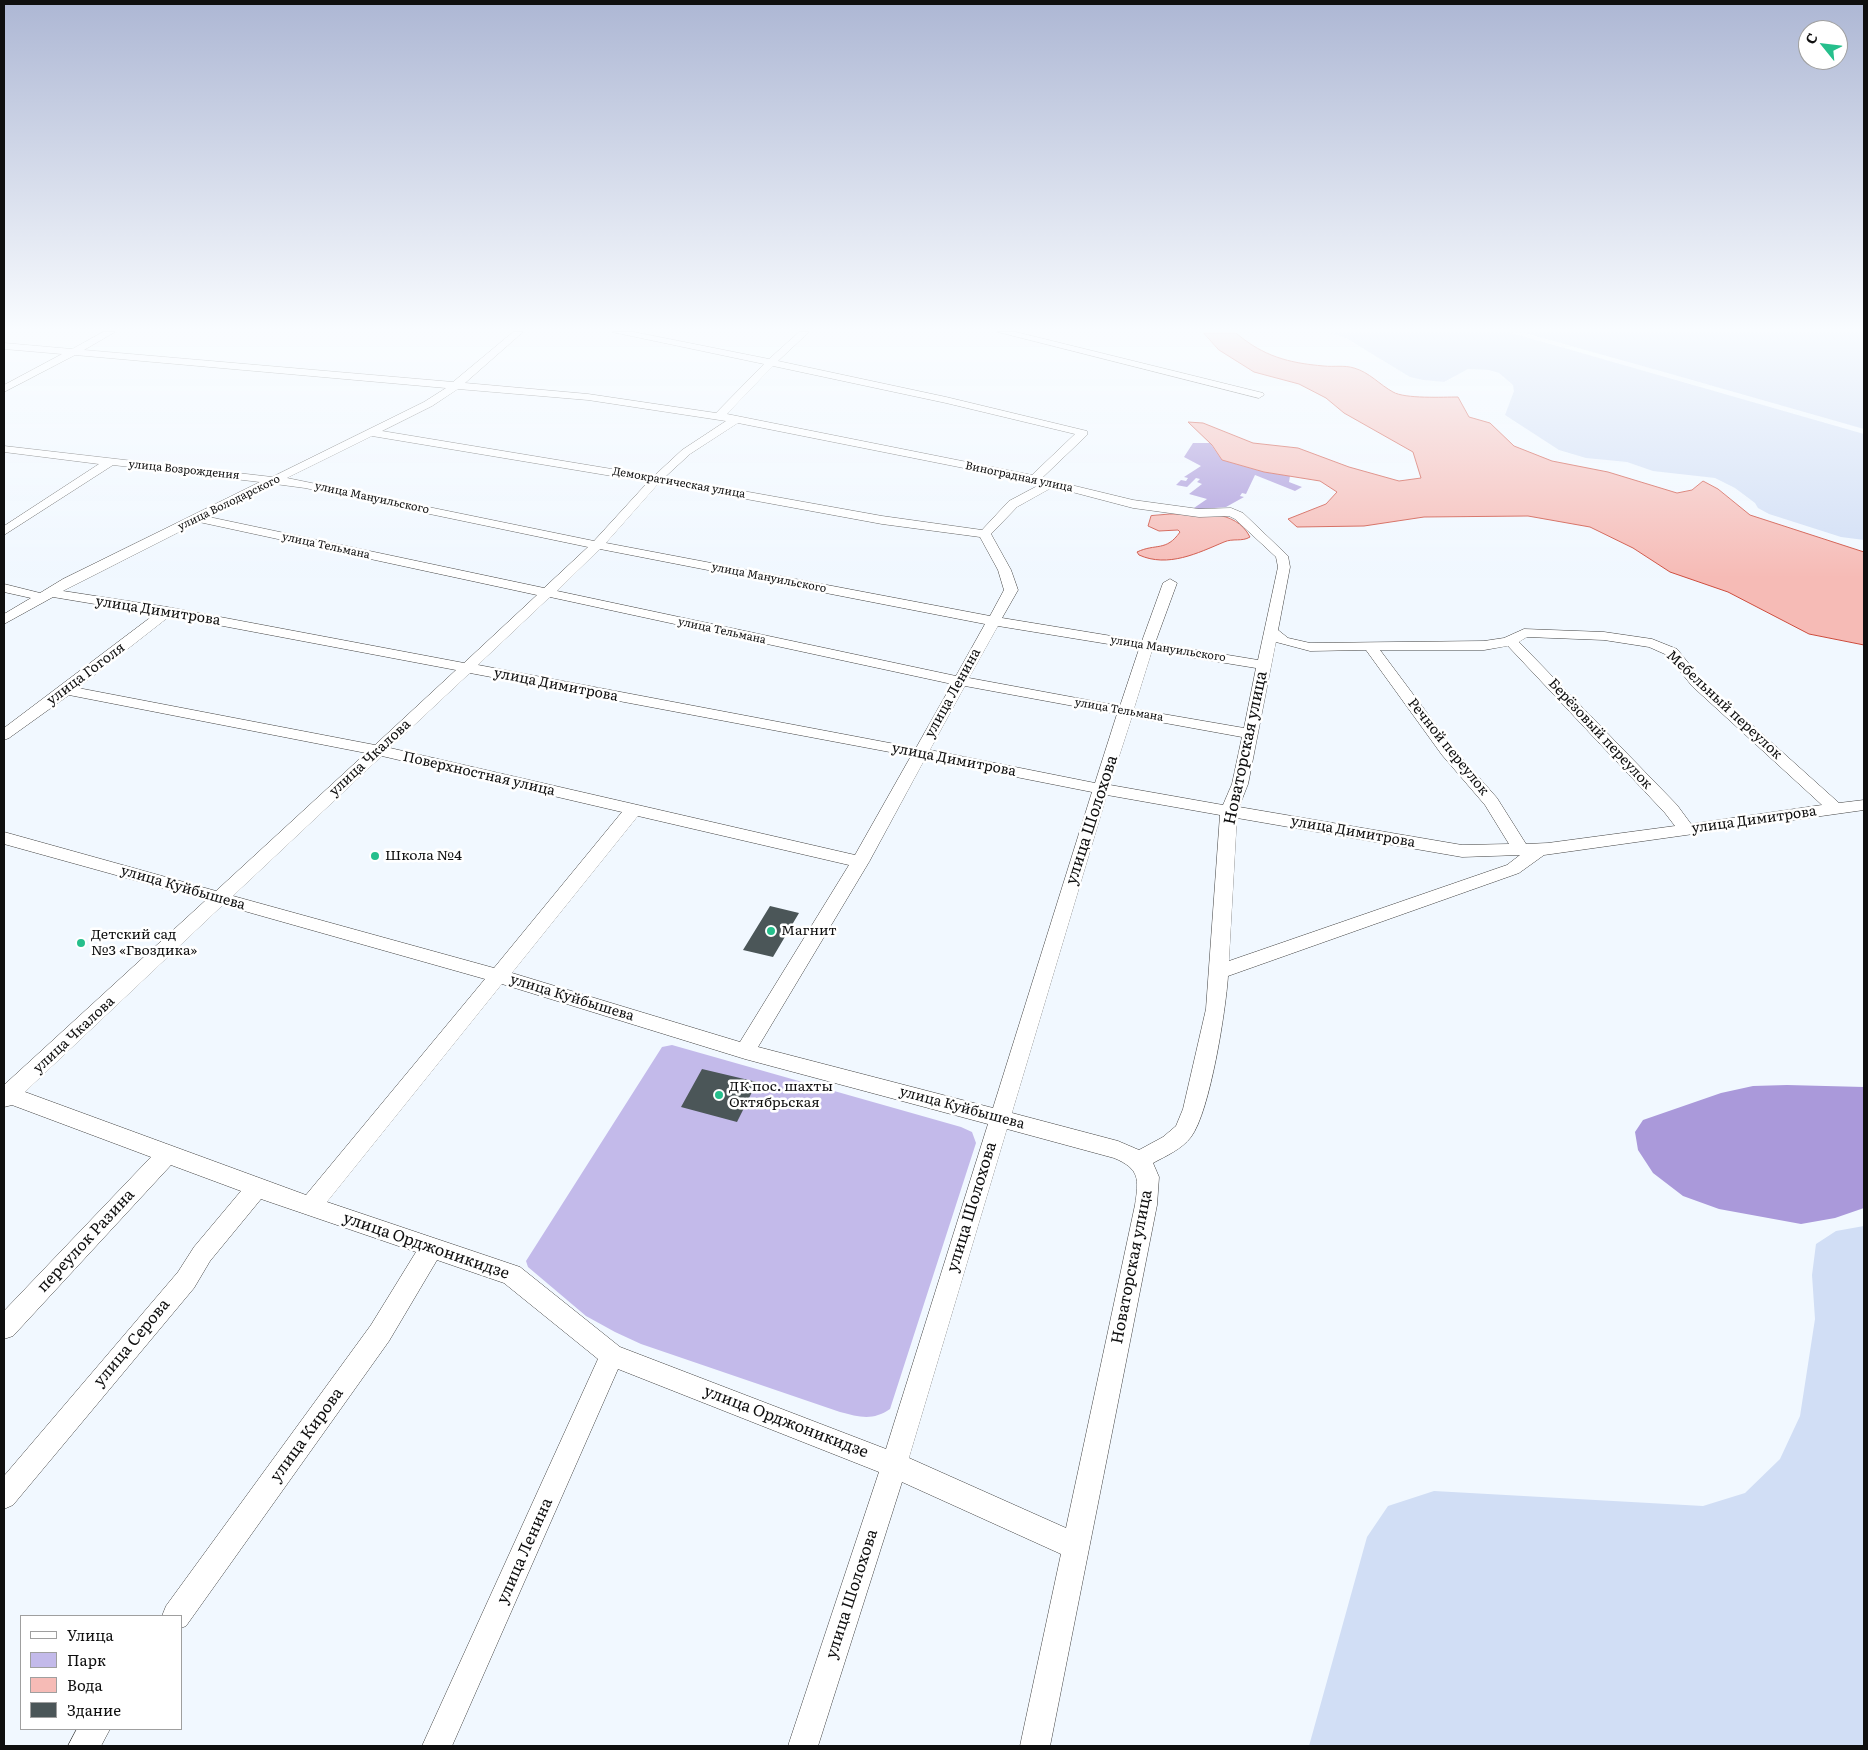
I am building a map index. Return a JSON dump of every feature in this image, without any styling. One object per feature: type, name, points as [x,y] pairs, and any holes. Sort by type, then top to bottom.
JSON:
[{"type":"street","name":"улица Володарского","points":[[4,620],[45,594],[409,414]]},
{"type":"street","name":"Виноградная улица","points":[[703,414],[1034,479],[1154,508],[1199,513],[1230,512]]},
{"type":"street","points":[[1002,414],[1082,433],[1034,479]]},
{"type":"street","name":"улица Чкалова","points":[[5,1096],[221,899],[546,594],[597,545],[656,479],[686,452],[736,419]]},
{"type":"street","name":"Демократическая улица","points":[[372,433],[656,479],[882,520],[985,534]]},
{"type":"street","name":"улица Возрождения","points":[[4,449],[276,480]]},
{"type":"street","points":[[4,531],[111,461]]},
{"type":"street","name":"улица Мануильского","points":[[276,480],[597,545],[993,621],[1265,665]]},
{"type":"street","points":[[985,534],[1013,504],[1051,484]]},
{"type":"street","name":"Новаторская улица","points":[[1034,1746],[1146,1204],[1150,1180],[1140,1160],[1171,1143],[1184,1131],[1190,1120],[1216,1009],[1229,811],[1240,784],[1248,734],[1265,665],[1284,567],[1282,556],[1239,516],[1230,512]]},
{"type":"street","name":"улица Тельмана","points":[[198,518],[959,681],[1248,734]]},
{"type":"street","name":"улица Ленина","points":[[745,1051],[860,862],[1011,590],[1011,580],[993,552],[985,534]]},
{"type":"street","name":"улица Шолохова","points":[[803,1746],[894,1465],[1101,789],[1128,712],[1147,646],[1170,583]]},
{"type":"street","name":"улица Димитрова","points":[[4,588],[167,611],[1101,789],[1462,851],[1540,849],[1864,805]]},
{"type":"street","name":"улица Гоголя","points":[[4,735],[66,690],[167,611]]},
{"type":"street","name":"Мебельный переулок","points":[[1272,632],[1283,641],[1310,647],[1458,644],[1476,647],[1511,641],[1524,633],[1604,636],[1652,643],[1672,652],[1697,683],[1836,809]]},
{"type":"street","name":"Берёзовый переулок","points":[[1511,641],[1671,809],[1687,830]]},
{"type":"street","name":"Речной переулок","points":[[1371,647],[1448,752],[1491,802],[1520,850]]},
{"type":"street","name":"Поверхностная улица","points":[[66,690],[378,750],[860,862]]},
{"type":"street","points":[[311,1206],[634,809]]},
{"type":"street","name":"улица Куйбышева","points":[[4,838],[499,976],[745,1051],[1118,1150],[1140,1160]]},
{"type":"street","points":[[1218,972],[1513,869],[1540,849]]},
{"type":"street","name":"улица Орджоникидзе","points":[[5,1096],[257,1188],[512,1275],[612,1355],[894,1465],[1075,1546]]},
{"type":"street","name":"переулок Разина","points":[[4,1328],[168,1154]]},
{"type":"street","name":"улица Серова","points":[[4,1496],[186,1280],[202,1254],[257,1188]]},
{"type":"street","name":"улица Кирова","points":[[177,1615],[380,1333],[430,1248]]},
{"type":"street","name":"улица Ленина","points":[[437,1746],[612,1355]]},
{"type":"street","points":[[83,1746],[95,1730]]},
{"type":"shaded area","points":[[1793,414],[1864,434],[1864,540],[1841,537],[1769,514],[1758,508],[1755,503],[1735,488],[1715,478],[1653,471],[1627,462],[1586,458],[1559,450],[1505,415]]},
{"type":"shaded area","points":[[1810,414],[1864,414],[1864,429]]},
{"type":"shaded area","points":[[1193,443],[1210,443],[1222,460],[1264,472],[1290,476],[1289,482],[1302,487],[1295,491],[1255,475],[1246,494],[1242,493],[1240,496],[1244,497],[1226,507],[1191,510],[1207,499],[1189,494],[1202,484],[1197,482],[1200,479],[1196,478],[1187,487],[1176,485],[1181,480],[1186,481],[1188,478],[1184,477],[1201,466],[1184,457]]},
{"type":"shaded area","points":[[1753,1086],[1864,1087],[1864,1208],[1835,1218],[1801,1224],[1719,1209],[1683,1196],[1653,1173],[1638,1150],[1635,1132],[1643,1120],[1721,1093]]},
{"type":"shaded area","points":[[1864,1226],[1864,1746],[1309,1746],[1367,1537],[1388,1506],[1434,1491],[1703,1506],[1745,1493],[1780,1459],[1800,1416],[1815,1319],[1812,1275],[1816,1244],[1836,1231]]},
{"type":"green space","points":[[672,1045],[961,1127],[972,1132],[976,1143],[890,1409],[884,1413],[866,1417],[840,1412],[641,1344],[586,1316],[528,1267],[526,1261],[662,1047]]},
{"type":"water","points":[[1345,414],[1467,414],[1469,417],[1490,423],[1514,446],[1552,461],[1608,472],[1677,493],[1692,490],[1703,481],[1718,489],[1750,515],[1864,552],[1864,645],[1809,634],[1728,592],[1670,572],[1633,548],[1590,527],[1528,516],[1424,517],[1364,526],[1297,527],[1288,519],[1326,504],[1337,492],[1320,481],[1264,472],[1222,460],[1212,445],[1188,422],[1203,423],[1253,443],[1298,448],[1349,467],[1399,481],[1421,478],[1413,452]]},
{"type":"water","points":[[1204,514],[1226,517],[1235,521],[1250,537],[1227,541],[1172,560],[1150,559],[1139,555],[1137,552],[1144,549],[1165,545],[1180,532],[1178,530],[1159,531],[1148,526],[1151,516]]},
{"type":"building","name":"Магнит","points":[[770,906],[799,913],[773,957],[743,950]]},
{"type":"building","name":"ДК пос. шахты Октябрьская","points":[[702,1069],[757,1082],[737,1122],[681,1107]]},
{"type":"place","name":"Школа №4","points":[[375,856]]},
{"type":"place","name":"Магнит","points":[[771,931]]},
{"type":"place","name":"Детский сад №3 «Гвоздика»","points":[[81,943]]},
{"type":"place","name":"ДК пос. шахты Октябрьская","points":[[719,1095]]}]
